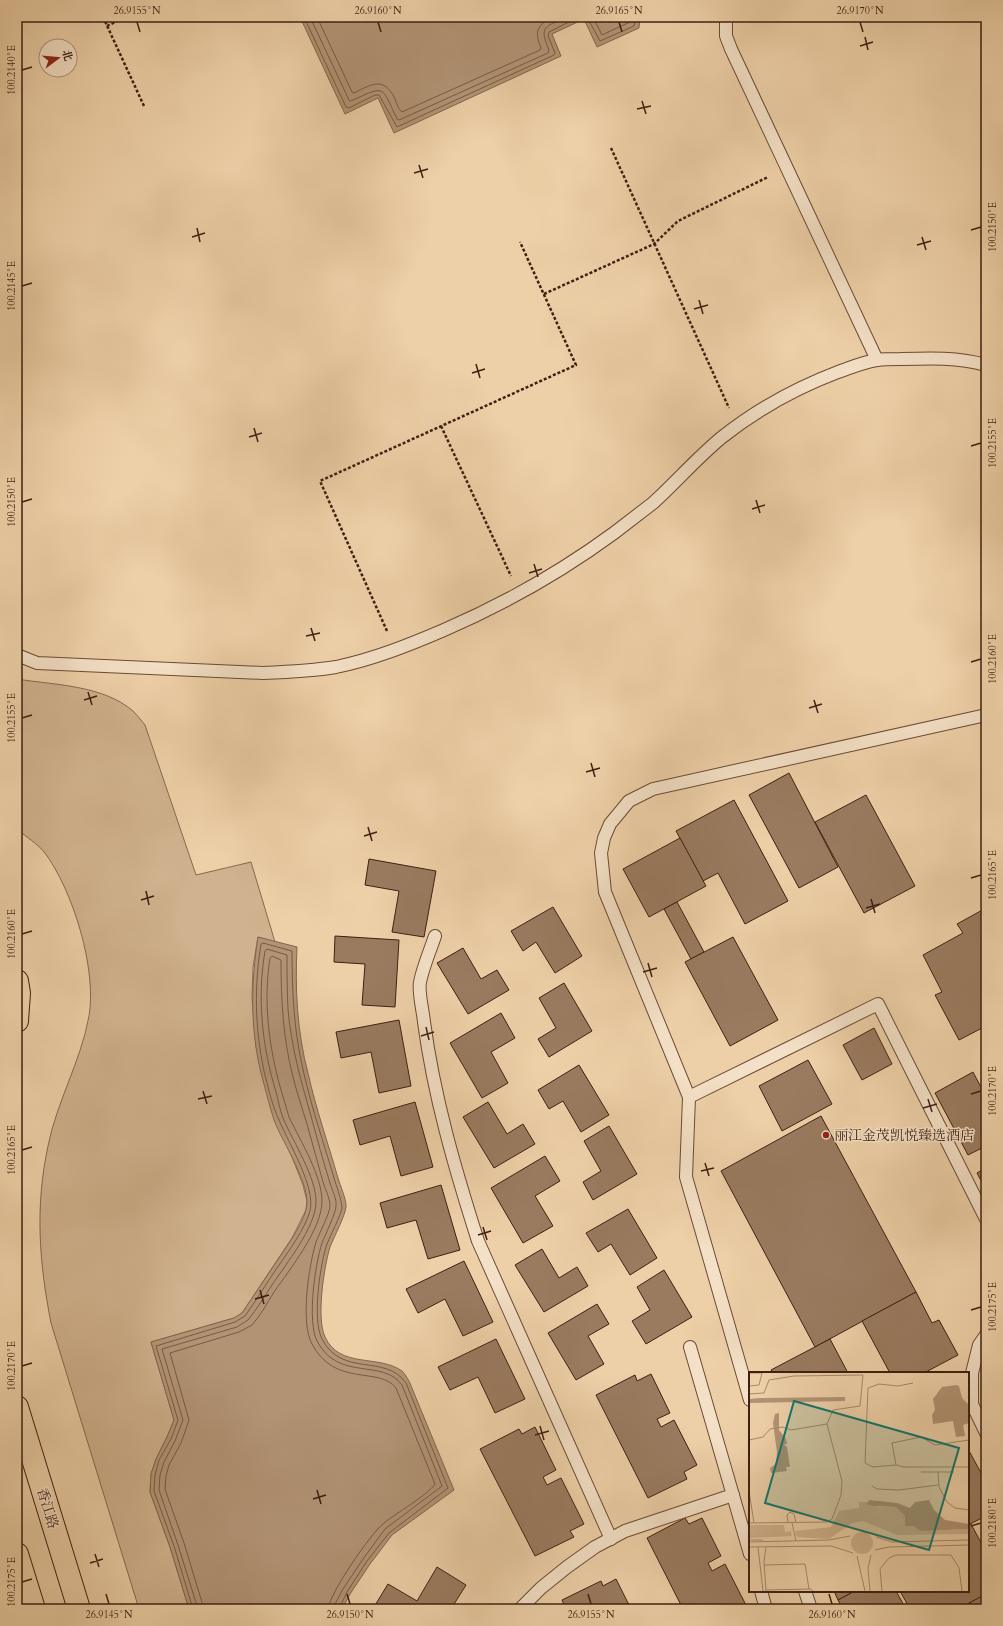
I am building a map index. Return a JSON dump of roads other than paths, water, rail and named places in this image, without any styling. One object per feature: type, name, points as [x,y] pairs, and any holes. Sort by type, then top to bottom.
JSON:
[{"type":"main road","points":[[17,980],[19,993],[17,1021]]},
{"type":"main road","name":"香江路","points":[[17,1407],[79,1609]]},
{"type":"main road","points":[[17,1554],[34,1609]]},
{"type":"lane","points":[[726,17],[726,36],[731,49],[877,360]]},
{"type":"lane","points":[[17,655],[37,663],[263,673],[300,672],[336,667],[371,658],[396,650],[480,614],[519,594],[573,561],[614,533],[652,503],[720,439],[753,415],[788,394],[825,377],[877,360],[950,358],[986,365]]},
{"type":"lane","points":[[749,1397],[686,1177],[689,1097],[605,892],[601,854],[604,838],[610,824],[629,801],[653,789],[986,715]]},
{"type":"lane","points":[[435,936],[419,984],[426,1036],[447,1140],[478,1241],[611,1539]]},
{"type":"lane","points":[[689,1097],[878,1004],[986,1219]]},
{"type":"lane","points":[[986,1335],[979,1345],[972,1373],[972,1404],[986,1433]]},
{"type":"lane","points":[[690,1347],[749,1551]]},
{"type":"lane","points":[[520,1609],[541,1588],[595,1547],[625,1531],[733,1495]]},
{"type":"lane","points":[[761,1592],[766,1609]]},
{"type":"lane","points":[[805,1592],[811,1609]]},
{"type":"water","points":[[300,17],[640,17],[639,28],[597,47],[584,19],[552,34],[561,56],[394,133],[378,98],[345,114]]},
{"type":"water","points":[[258,937],[297,947],[296,979],[299,1026],[304,1058],[318,1113],[346,1204],[344,1216],[330,1247],[323,1279],[321,1318],[325,1337],[332,1347],[340,1353],[360,1360],[392,1366],[403,1372],[409,1381],[454,1490],[392,1535],[370,1564],[342,1609],[189,1609],[170,1547],[150,1492],[151,1474],[156,1459],[174,1420],[151,1342],[234,1318],[242,1313],[294,1235],[306,1210],[307,1200],[305,1189],[296,1165],[274,1120],[257,1056],[253,1022],[253,988]]},
{"type":"place","name":"丽江金茂凯悦臻选酒店","points":[[826,1135]]}]
